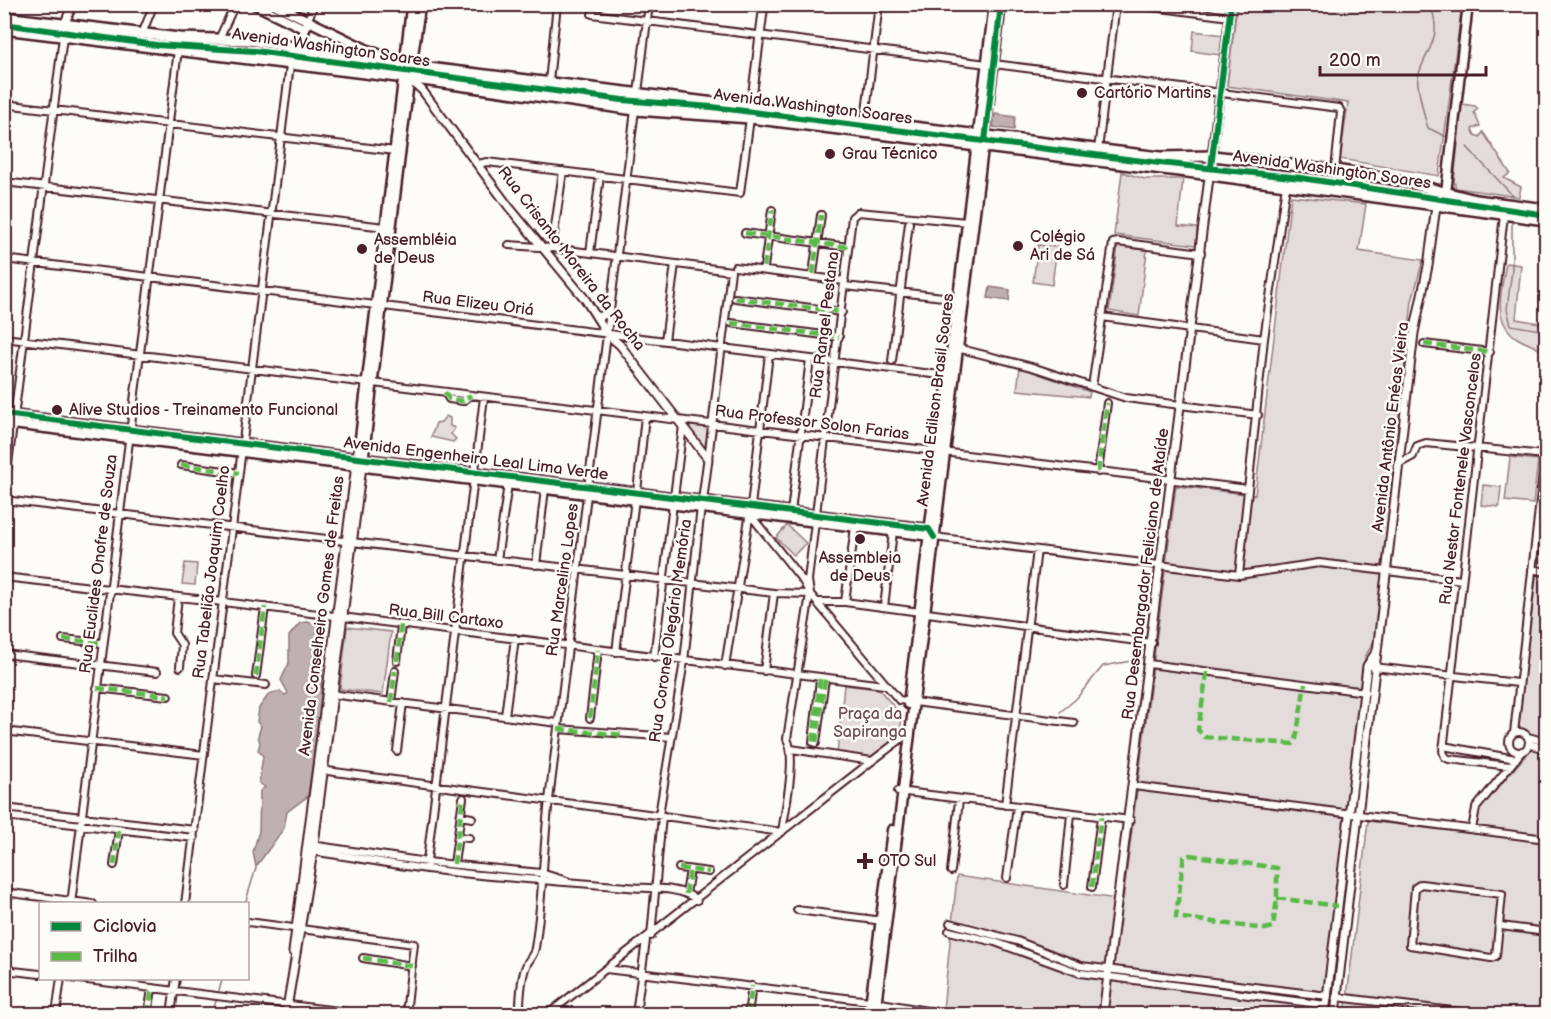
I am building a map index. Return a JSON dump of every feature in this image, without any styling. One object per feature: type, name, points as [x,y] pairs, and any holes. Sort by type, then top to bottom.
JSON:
[{"type":"main road","points":[[254,4],[408,65]]},
{"type":"main road","points":[[274,4],[307,24]]},
{"type":"main road","points":[[408,65],[412,4]]},
{"type":"main road","points":[[408,65],[420,4]]},
{"type":"main road","name":"Avenida Edilson Brasil Soares","points":[[991,64],[994,4]]},
{"type":"main road","name":"Avenida Edilson Brasil Soares","points":[[875,1014],[873,1003],[931,534],[957,348],[967,222],[1001,4]]},
{"type":"main road","points":[[1446,193],[1468,4]]},
{"type":"main road","name":"Avenida Washington Soares","points":[[4,16],[179,38],[237,40],[408,65],[1098,150],[1160,157],[1213,156],[1335,171],[1393,179],[1446,193],[1546,209]]},
{"type":"main road","points":[[300,48],[307,24]]},
{"type":"main road","name":"Avenida Washington Soares","points":[[4,29],[635,110],[750,118],[1210,175],[1546,220]]},
{"type":"main road","points":[[237,40],[248,43],[255,51],[253,55],[245,59]]},
{"type":"main road","name":"Avenida Conselheiro Gomes de Freitas","points":[[379,305],[385,227],[408,65]]},
{"type":"main road","name":"Avenida Conselheiro Gomes de Freitas","points":[[360,462],[406,79]]},
{"type":"main road","name":"Avenida Edilson Brasil Soares","points":[[942,452],[948,376],[980,147]]},
{"type":"main road","name":"Avenida Engenheiro Leal Lima Verde","points":[[4,414],[11,421],[702,504],[791,512],[855,527],[931,534]]},
{"type":"main road","name":"Avenida Engenheiro Leal Lima Verde","points":[[475,477],[545,489],[588,490]]},
{"type":"main road","name":"Avenida Engenheiro Leal Lima Verde","points":[[750,509],[931,534]]},
{"type":"main road","name":"Avenida Edilson Brasil Soares","points":[[868,1014],[873,1003]]},
{"type":"street","points":[[64,25],[74,4]]},
{"type":"street","points":[[142,34],[154,4]]},
{"type":"street","points":[[219,39],[235,4]]},
{"type":"street","points":[[307,24],[314,4]]},
{"type":"street","points":[[549,82],[557,4]]},
{"type":"street","points":[[638,93],[649,4]]},
{"type":"street","points":[[751,106],[764,4]]},
{"type":"street","points":[[865,120],[879,4]]},
{"type":"street","points":[[1098,150],[1116,4]]},
{"type":"street","points":[[1130,4],[1230,17]]},
{"type":"street","name":"Rua Desembargador Feliciano de Ataíde","points":[[1103,1014],[1130,820],[1231,4]]},
{"type":"street","points":[[592,14],[1339,108],[1341,112],[1335,171]]},
{"type":"street","points":[[63,38],[25,340],[11,421],[4,497],[232,528],[350,540],[536,565],[774,593],[810,594]]},
{"type":"street","name":"Rua Euclides Onofre de Souza","points":[[71,902],[138,354],[178,50]]},
{"type":"street","name":"Rua Tabelião Joaquim Coelho","points":[[186,902],[290,65]]},
{"type":"street","name":"Rua Crisanto Moreira da Rocha","points":[[406,79],[422,90],[509,207],[544,247],[607,334],[620,345],[708,459]]},
{"type":"street","points":[[4,104],[395,151]]},
{"type":"street","name":"Rua Marcelino Lopes","points":[[519,1014],[527,963],[534,956],[541,910],[541,873],[549,800],[580,569],[635,110]]},
{"type":"street","points":[[478,164],[487,162],[740,193],[750,118]]},
{"type":"street","points":[[552,248],[562,171]]},
{"type":"street","points":[[590,253],[600,176]]},
{"type":"street","points":[[4,182],[385,227]]},
{"type":"street","points":[[1239,575],[1258,415],[1264,339],[1286,185]]},
{"type":"street","name":"Avenida Antônio Enéas Vieira","points":[[1335,1014],[1414,333],[1428,266],[1436,206]]},
{"type":"street","points":[[764,267],[772,210]]},
{"type":"street","name":"Rua Rangel Pestana","points":[[782,832],[791,749],[788,739],[810,594],[808,580],[815,518],[853,214],[858,212],[967,222]]},
{"type":"street","points":[[813,274],[821,215]]},
{"type":"street","name":"Rua Nestor Fontenele Vasconcelos","points":[[1443,746],[1504,215]]},
{"type":"street","points":[[892,361],[909,223]]},
{"type":"street","points":[[745,233],[848,247]]},
{"type":"street","points":[[1092,387],[1114,242],[1201,253]]},
{"type":"street","points":[[508,245],[544,247],[733,269],[960,299]]},
{"type":"street","name":"Rua Elizeu Oriá","points":[[4,259],[607,334],[722,346],[948,376]]},
{"type":"street","points":[[665,340],[675,264]]},
{"type":"street","name":"Rua Coronel Olegário Memória","points":[[636,1014],[648,938],[661,816],[684,661],[733,269]]},
{"type":"street","points":[[735,298],[842,312]]},
{"type":"street","points":[[597,318],[610,312]]},
{"type":"street","points":[[1102,317],[1264,339]]},
{"type":"street","points":[[731,323],[839,337]]},
{"type":"street","name":"Rua Professor Solon Farias","points":[[4,338],[681,422],[1248,489]]},
{"type":"street","points":[[1424,344],[1490,352]]},
{"type":"street","points":[[957,348],[1013,362],[1126,398],[1258,415]]},
{"type":"street","points":[[725,666],[750,509],[769,354]]},
{"type":"street","points":[[791,512],[810,359]]},
{"type":"street","points":[[426,869],[484,397]]},
{"type":"street","points":[[1098,472],[1107,403]]},
{"type":"street","points":[[616,652],[645,416]]},
{"type":"street","points":[[654,657],[681,422]]},
{"type":"street","points":[[1400,463],[1413,456],[1417,446],[1426,443],[1545,456],[1514,733]]},
{"type":"street","name":"Avenida Conselheiro Gomes de Freitas","points":[[286,1014],[311,848],[360,462]]},
{"type":"street","points":[[180,465],[239,473]]},
{"type":"street","points":[[497,560],[507,484]]},
{"type":"street","points":[[536,565],[545,489]]},
{"type":"street","points":[[750,509],[810,594],[897,699],[1074,723]]},
{"type":"street","points":[[845,602],[855,527]]},
{"type":"street","points":[[884,607],[893,532]]},
{"type":"street","name":"Avenida Engenheiro Leal Lima Verde","points":[[931,534],[1037,550],[1239,575],[1319,563],[1462,580]]},
{"type":"street","points":[[1005,805],[1037,550]]},
{"type":"street","points":[[1532,569],[1546,572]]},
{"type":"street","name":"Rua Bill Cartaxo","points":[[4,577],[265,607],[884,685]]},
{"type":"street","points":[[764,671],[774,593]]},
{"type":"street","points":[[178,597],[174,633],[182,645],[180,667]]},
{"type":"street","points":[[818,602],[845,602],[1152,643]]},
{"type":"street","points":[[256,676],[265,607]]},
{"type":"street","points":[[397,661],[401,625]]},
{"type":"street","points":[[505,716],[515,638]]},
{"type":"street","points":[[63,639],[102,643]]},
{"type":"street","points":[[590,718],[598,650]]},
{"type":"street","name":"Avenida Antônio Enéas Vieira","points":[[1325,1014],[1364,692],[1368,666],[1376,652]]},
{"type":"street","points":[[4,654],[157,672]]},
{"type":"street","points":[[1149,664],[1373,693]]},
{"type":"street","points":[[1368,666],[1518,683]]},
{"type":"street","points":[[391,702],[395,671]]},
{"type":"street","points":[[213,679],[266,685]]},
{"type":"street","points":[[823,679],[816,743],[813,742],[823,679]]},
{"type":"street","points":[[97,688],[168,696]]},
{"type":"street","points":[[330,693],[505,716],[558,726],[672,737]]},
{"type":"street","points":[[397,751],[403,703]]},
{"type":"street","points":[[4,732],[204,755]]},
{"type":"street","points":[[1522,752],[1516,752],[1510,746],[1509,738],[1514,733],[1520,732],[1528,741],[1546,748]]},
{"type":"street","points":[[548,1014],[907,736]]},
{"type":"street","points":[[1528,741],[1546,742]]},
{"type":"street","points":[[1472,829],[1476,808],[1522,752],[1528,741]]},
{"type":"street","points":[[1510,766],[1449,759],[1445,757],[1443,746],[1516,759]]},
{"type":"street","points":[[1503,756],[1510,746]]},
{"type":"street","points":[[791,749],[872,761]]},
{"type":"street","points":[[320,770],[782,832]]},
{"type":"street","points":[[1134,786],[1546,839]]},
{"type":"street","points":[[900,791],[1130,820]]},
{"type":"street","points":[[454,864],[463,798]]},
{"type":"street","points":[[951,872],[959,800]]},
{"type":"street","points":[[1007,878],[1017,807]]},
{"type":"street","points":[[4,808],[195,830]]},
{"type":"street","points":[[1064,885],[1071,814]]},
{"type":"street","points":[[4,816],[194,838]]},
{"type":"street","points":[[460,816],[472,818]]},
{"type":"street","points":[[1092,887],[1101,818]]},
{"type":"street","points":[[114,865],[119,830]]},
{"type":"street","points":[[458,837],[469,838]]},
{"type":"street","points":[[311,848],[426,869],[541,882],[568,881],[654,889],[686,894],[697,900]]},
{"type":"street","points":[[311,848],[541,873],[568,881]]},
{"type":"street","points":[[679,868],[709,872]]},
{"type":"street","points":[[686,894],[690,870]]},
{"type":"street","points":[[1421,884],[1501,893],[1503,897],[1501,926],[1494,957],[1414,947],[1409,943],[1416,888],[1421,884]]},
{"type":"street","points":[[4,892],[71,902]]},
{"type":"street","points":[[797,910],[883,922]]},
{"type":"street","points":[[249,922],[414,944],[406,1014]]},
{"type":"street","points":[[1326,1005],[1110,974],[1081,966],[1017,941],[953,923],[952,932],[995,942],[1080,974],[1110,974],[1328,996]]},
{"type":"street","points":[[1501,926],[1546,932]]},
{"type":"street","points":[[363,958],[412,966]]},
{"type":"street","points":[[606,969],[752,986],[944,1014]]},
{"type":"street","points":[[4,970],[39,974]]},
{"type":"street","points":[[56,1014],[61,980]]},
{"type":"street","points":[[86,980],[363,1014]]},
{"type":"street","points":[[171,1014],[176,980]]},
{"type":"street","points":[[748,1014],[752,986]]},
{"type":"street","points":[[148,1014],[152,989]]},
{"type":"street","points":[[1337,997],[1477,1014]]},
{"type":"green space","points":[[1237,5],[1462,5],[1439,176],[1340,159],[1348,103],[1227,86]]},
{"type":"green space","points":[[1194,31],[1223,35],[1220,55],[1192,51]]},
{"type":"green space","points":[[1462,104],[1475,106],[1478,109],[1474,112],[1480,126],[1472,129],[1475,135],[1480,137],[1483,132],[1510,173],[1504,178],[1521,187],[1519,197],[1456,188],[1454,181]]},
{"type":"green space","points":[[1122,172],[1145,179],[1183,179],[1178,226],[1197,228],[1196,245],[1114,235]]},
{"type":"green space","points":[[1291,196],[1366,204],[1359,251],[1423,260],[1412,301],[1374,641],[1365,657],[1323,1014],[984,1014],[943,1009],[957,876],[1123,900],[1176,486],[1255,495]]},
{"type":"green space","points":[[1038,245],[1057,247],[1052,285],[1033,282]]},
{"type":"green space","points":[[1118,246],[1147,250],[1139,316],[1109,311]]},
{"type":"green space","points":[[1506,263],[1521,265],[1516,319],[1546,324],[1546,354],[1517,338],[1504,323],[1500,304]]},
{"type":"green space","points":[[1020,367],[1090,392],[1089,397],[1017,390]]},
{"type":"green space","points":[[446,416],[450,418],[450,426],[455,428],[451,434],[456,439],[453,442],[431,437],[436,423],[441,422]]},
{"type":"green space","points":[[686,426],[709,427],[706,450],[705,450]]},
{"type":"green space","points":[[1510,457],[1538,460],[1533,504],[1505,501]]},
{"type":"green space","points":[[1483,485],[1501,487],[1499,507],[1481,505]]},
{"type":"green space","points":[[1546,493],[1546,1014],[1345,1014],[1368,821],[1476,834],[1479,810],[1532,748],[1532,735],[1518,728]]},
{"type":"green space","points":[[787,525],[806,543],[794,555],[776,538]]},
{"type":"green space","points":[[185,563],[197,564],[195,585],[182,584]]},
{"type":"green space","points":[[347,627],[391,632],[383,694],[340,689]]},
{"type":"green space","name":"Praça da Sapiranga","points":[[844,685],[879,689],[902,716],[899,740],[869,758],[837,754]]},
{"type":"shaded area","points":[[995,114],[1015,117],[1014,130],[993,127]]},
{"type":"shaded area","points":[[990,287],[1010,290],[1009,301],[988,298]]},
{"type":"shaded area","points":[[308,622],[320,627],[316,632],[319,637],[317,641],[324,645],[320,711],[308,796],[287,812],[284,828],[256,867],[253,852],[259,831],[260,791],[265,787],[259,783],[263,756],[258,750],[261,726],[257,722],[259,708],[269,694],[280,691],[285,695],[288,693],[281,680],[289,663],[289,636],[300,623]]},
{"type":"waterway","points":[[1430,4],[1434,16],[1434,35],[1421,67],[1418,86],[1428,128],[1447,137]]},
{"type":"waterway","points":[[1467,147],[1514,197]]},
{"type":"waterway","points":[[1512,220],[1512,270],[1507,309],[1511,325],[1546,331]]},
{"type":"waterway","points":[[1060,712],[1076,699],[1103,666],[1137,660]]},
{"type":"waterway","points":[[246,902],[256,868]]},
{"type":"waterway","points":[[219,990],[222,980]]},
{"type":"waterway","points":[[212,1014],[216,1001]]},
{"type":"marked path","points":[[764,267],[772,210]]},
{"type":"marked path","points":[[813,274],[821,215]]},
{"type":"marked path","points":[[745,233],[848,247]]},
{"type":"marked path","points":[[735,298],[842,312]]},
{"type":"marked path","points":[[731,323],[839,337]]},
{"type":"marked path","points":[[1424,344],[1490,352]]},
{"type":"marked path","points":[[445,392],[449,399],[463,401],[471,395]]},
{"type":"marked path","points":[[1098,472],[1107,403]]},
{"type":"marked path","points":[[181,465],[239,473]]},
{"type":"marked path","points":[[256,676],[265,607]]},
{"type":"marked path","points":[[397,661],[401,625]]},
{"type":"marked path","points":[[63,639],[102,643]]},
{"type":"marked path","points":[[590,718],[598,650]]},
{"type":"marked path","points":[[391,702],[395,671]]},
{"type":"marked path","points":[[1207,672],[1198,730],[1205,737],[1293,744],[1296,739],[1305,684]]},
{"type":"marked path","points":[[820,679],[813,742],[816,743],[825,679]]},
{"type":"marked path","points":[[97,688],[168,696]]},
{"type":"marked path","points":[[558,729],[625,735]]},
{"type":"marked path","points":[[454,864],[463,798]]},
{"type":"marked path","points":[[1092,887],[1101,817]]},
{"type":"marked path","points":[[114,865],[119,830]]},
{"type":"marked path","points":[[1190,855],[1277,868],[1277,898],[1273,927],[1265,929],[1176,917],[1184,857],[1190,855]]},
{"type":"marked path","points":[[679,868],[709,872]]},
{"type":"marked path","points":[[686,894],[690,870]]},
{"type":"marked path","points":[[1277,898],[1338,906]]},
{"type":"marked path","points":[[363,958],[412,966]]},
{"type":"marked path","points":[[748,1014],[752,986]]},
{"type":"marked path","points":[[148,1014],[152,989]]},
{"type":"cycle path","points":[[985,141],[1001,4]]},
{"type":"cycle path","points":[[1211,167],[1231,4]]},
{"type":"cycle path","points":[[4,24],[156,45],[255,51],[622,100],[712,107],[1151,162],[1301,178],[1546,215]]},
{"type":"cycle path","points":[[4,414],[929,529],[934,537]]},
{"type":"place","name":"Cartório Martins","points":[[1082,93]]},
{"type":"place","name":"Grau Técnico","points":[[830,154]]},
{"type":"place","name":"Colégio Ari de Sá","points":[[1018,246]]},
{"type":"place","name":"Assembléia de Deus","points":[[362,249]]},
{"type":"place","name":"Alive Studios - Treinamento Funcional","points":[[57,410]]},
{"type":"place","name":"Assembleia de Deus","points":[[860,539]]},
{"type":"place","name":"OTO Sul","points":[[865,861]]}]
